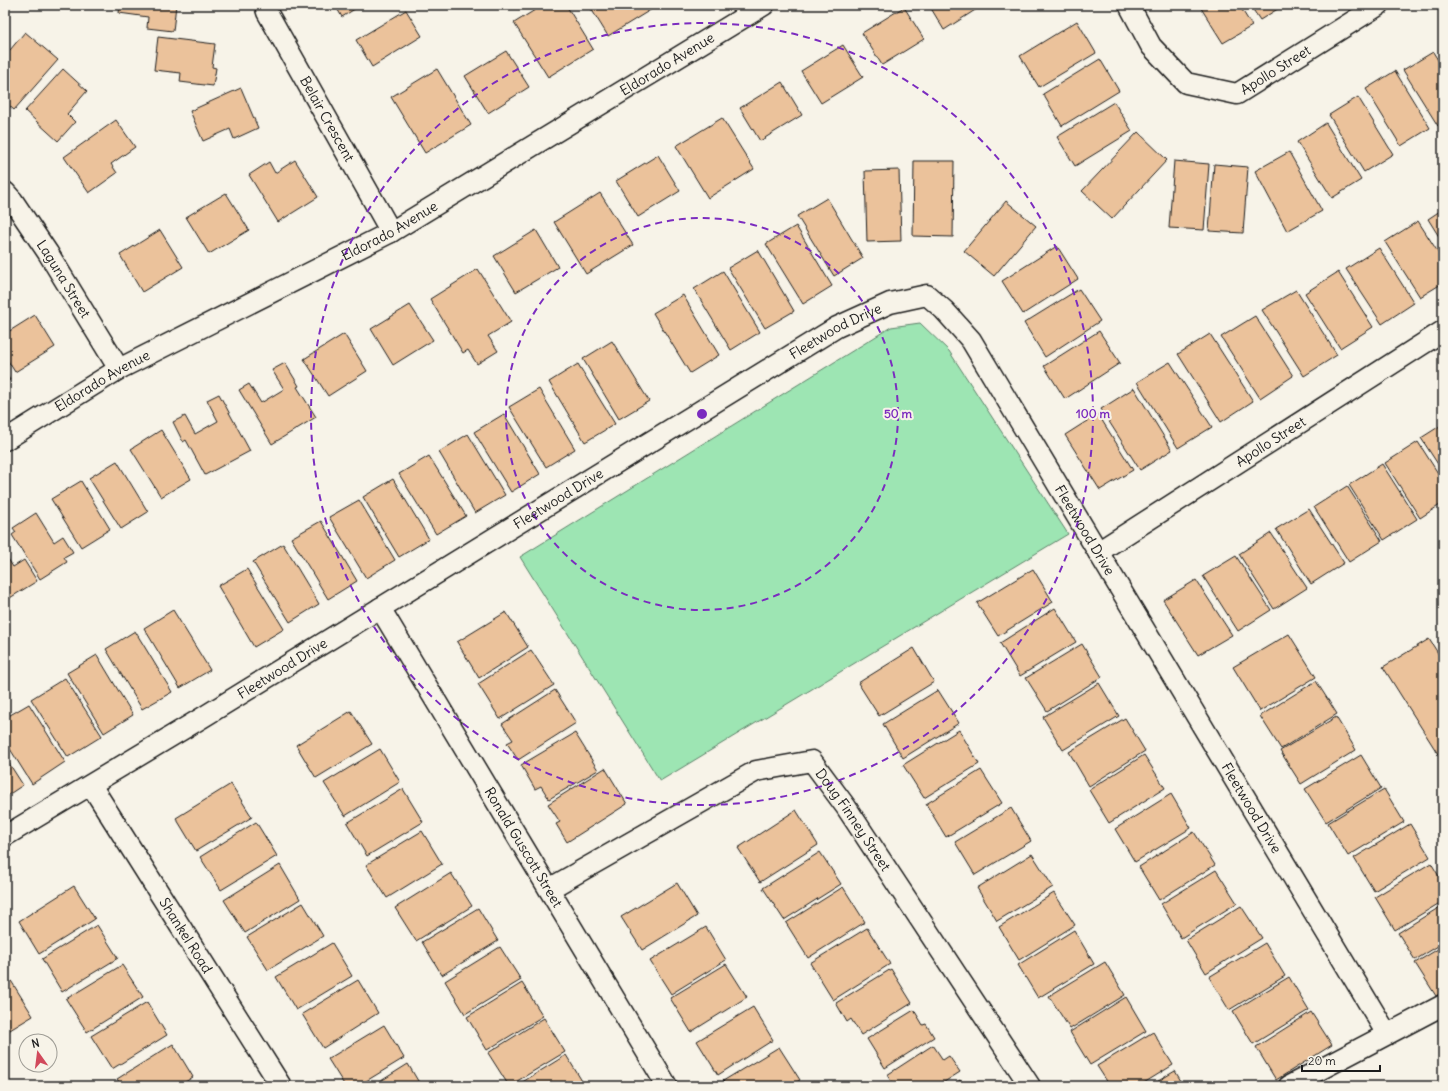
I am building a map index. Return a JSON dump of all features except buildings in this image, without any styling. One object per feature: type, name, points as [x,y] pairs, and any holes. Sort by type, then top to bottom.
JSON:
[{"type":"street","name":"Belair Crescent","points":[[265,5],[267,12],[391,232]]},
{"type":"street","name":"Eldorado Avenue","points":[[5,440],[119,368],[391,232],[764,5]]},
{"type":"street","name":"Apollo Street","points":[[1129,5],[1152,46],[1186,83],[1237,94],[1379,5]]},
{"type":"street","name":"Laguna Street","points":[[5,192],[13,201],[48,253],[119,368]]},
{"type":"street","name":"Fleetwood Drive","points":[[5,836],[380,608],[837,326],[890,303],[927,295],[944,310],[971,340],[1387,1034]]},
{"type":"street","name":"Apollo Street","points":[[1098,552],[1443,331]]},
{"type":"street","name":"Ronald Guscott Street","points":[[380,608],[668,1086]]},
{"type":"street","name":"Doug Finney Street","points":[[549,889],[756,771],[812,761],[846,807],[1030,1086]]},
{"type":"street","name":"Shankel Road","points":[[91,784],[280,1086]]},
{"type":"street","points":[[1289,1086],[1443,1005]]},
{"type":"green space","points":[[920,323],[949,351],[1068,534],[660,781],[520,557],[891,327]]}]
